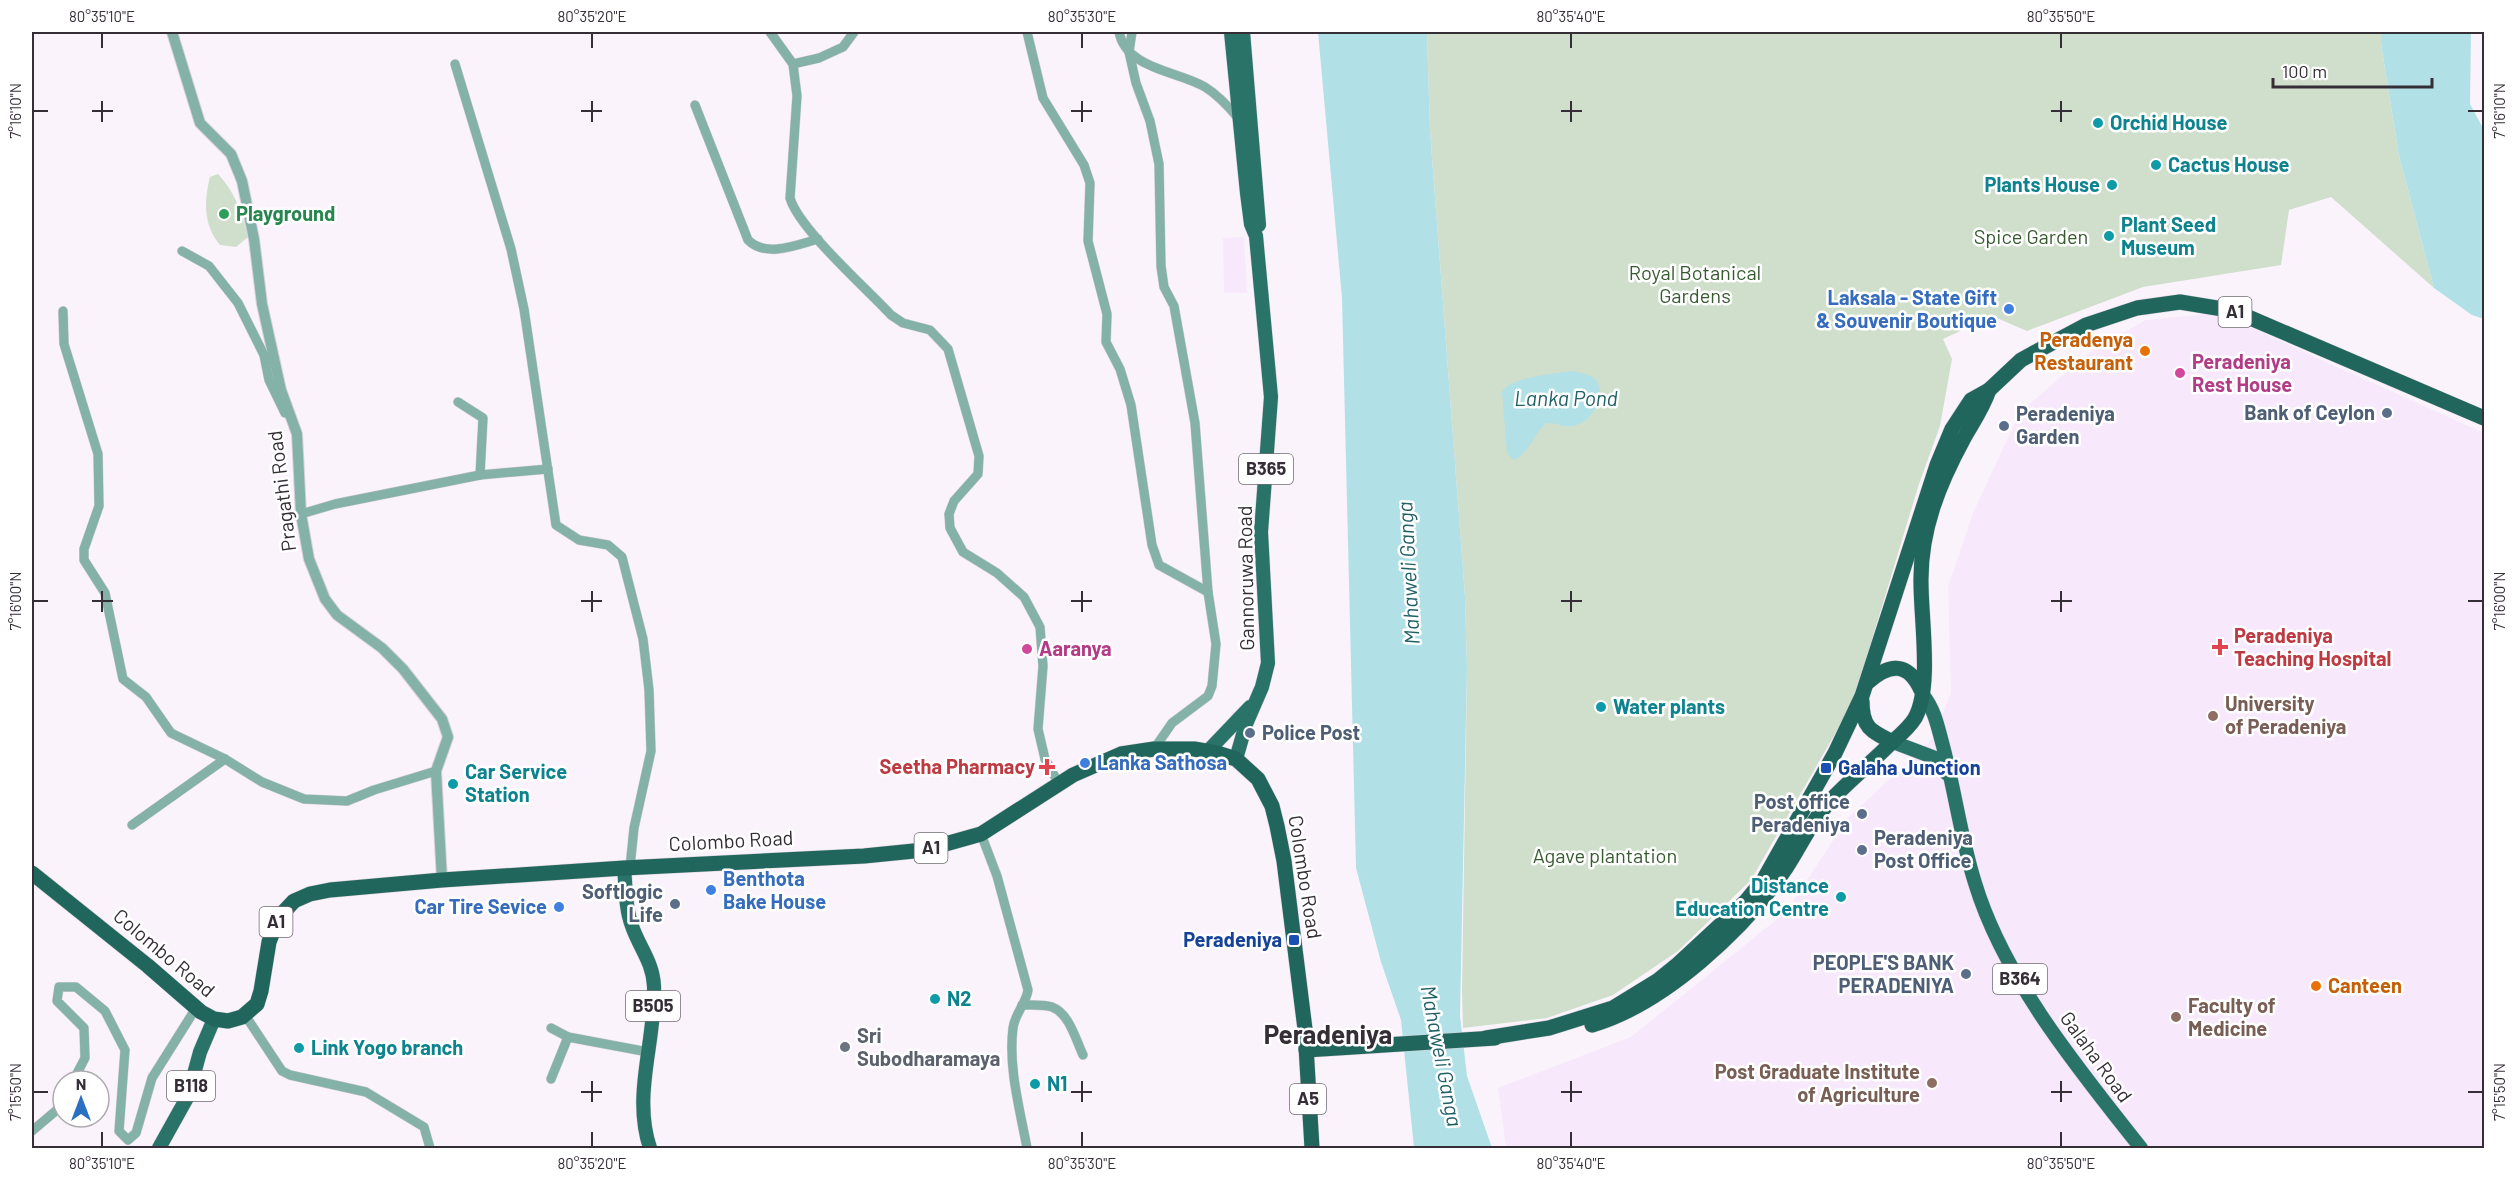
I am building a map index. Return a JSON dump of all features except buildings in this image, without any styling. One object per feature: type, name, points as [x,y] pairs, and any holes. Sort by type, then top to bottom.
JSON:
[{"type":"highway","name":"A1","points":[[1486,1038],[1549,1028],[1613,1008],[1657,981],[1716,931],[1746,901],[1779,855],[1835,753],[1865,689],[1911,540],[1952,429],[1971,400],[1989,390],[2022,360],[2086,326],[2137,308],[2180,302],[2229,310],[2248,317],[2484,418]]},
{"type":"highway","name":"A1","points":[[1306,1050],[1486,1038],[1552,1037],[1615,1018],[1664,988],[1736,929],[1768,891],[1817,817],[1915,718],[1923,695],[1920,582],[1922,545],[1937,494],[1952,461],[1983,408],[1989,390]]},
{"type":"highway","points":[[1893,742],[1869,729],[1862,717],[1865,689],[1876,675],[1891,668],[1904,669],[1914,675],[1923,695]]},
{"type":"highway","name":"Colombo Road","points":[[32,873],[124,945],[196,1008],[214,1019],[228,1021],[252,1010],[260,997],[274,926],[294,901],[310,894],[330,890],[442,880],[627,867],[903,853],[950,844],[981,834],[1059,784],[1109,758],[1133,751],[1154,749],[1208,751],[1236,759],[1251,772],[1263,787],[1274,817],[1285,871],[1306,1050]]},
{"type":"highway","name":"A5","points":[[1306,1050],[1312,1149]]},
{"type":"main road","name":"Gannoruwa Road","points":[[1231,32],[1247,193],[1251,224],[1256,236],[1271,397],[1261,532],[1268,663],[1262,687],[1255,701],[1236,759]]},
{"type":"main road","name":"Gannoruwa Road","points":[[1243,32],[1258,204],[1259,223],[1256,236]]},
{"type":"main road","name":"Galaha Road","points":[[1923,695],[1932,707],[1975,884],[1999,942],[2038,1009],[2104,1104],[2141,1149]]},
{"type":"main road","name":"Gannoruwa Road","points":[[1208,751],[1255,701]]},
{"type":"main road","name":"Galaha Road","points":[[1893,742],[1938,759],[1952,783]]},
{"type":"main road","name":"B505","points":[[627,867],[632,927],[650,963],[653,975],[654,1000],[643,1086],[643,1113],[650,1149]]},
{"type":"main road","name":"B118","points":[[159,1149],[188,1096],[200,1052],[214,1019]]},
{"type":"street","name":"Pragathi Road","points":[[172,32],[200,123],[231,154],[242,181],[254,239],[262,304],[280,390],[297,434],[301,514],[309,559],[325,599],[337,615],[382,648],[403,669],[442,719],[448,737],[436,771],[442,880]]},
{"type":"street","points":[[770,32],[793,64],[797,96],[790,198],[793,208],[818,239],[891,315],[903,323],[930,330],[948,349],[979,456],[978,474],[954,501],[949,514],[950,528],[963,552],[997,573],[1024,597],[1040,627],[1043,666],[1038,729],[1045,759],[1059,784]]},
{"type":"street","points":[[793,64],[819,58],[843,47],[854,32]]},
{"type":"street","points":[[1027,32],[1043,98],[1084,165],[1090,183],[1088,241],[1107,314],[1106,342],[1120,369],[1131,405],[1152,545],[1159,565],[1208,592]]},
{"type":"street","points":[[1119,32],[1129,52],[1136,83],[1150,121],[1159,164],[1161,266],[1164,287],[1174,306],[1195,423],[1208,592],[1216,644],[1212,686],[1208,696],[1172,723],[1154,749]]},
{"type":"street","points":[[1129,52],[1132,32]]},
{"type":"street","points":[[1129,52],[1158,70],[1187,77],[1207,88],[1239,118]]},
{"type":"street","points":[[455,64],[511,249],[524,309],[556,525],[579,540],[608,545],[622,557],[643,639],[650,690],[651,751],[627,867]]},
{"type":"street","points":[[695,105],[748,240],[755,247],[764,249],[790,247],[818,239]]},
{"type":"street","points":[[182,251],[209,266],[238,303],[264,355],[269,380],[297,443]]},
{"type":"street","points":[[63,311],[64,344],[98,454],[99,506],[84,549],[84,560],[105,593],[123,679],[146,696],[171,733],[225,759],[262,782],[304,799],[347,801],[436,771]]},
{"type":"street","points":[[458,402],[483,418],[480,475]]},
{"type":"street","points":[[301,514],[335,504],[480,475],[548,469]]},
{"type":"street","points":[[132,825],[225,759]]},
{"type":"street","points":[[981,834],[997,876],[1028,990],[1027,998],[1016,1013],[1013,1029],[1013,1066],[1027,1149]]},
{"type":"street","points":[[79,1069],[85,1058],[84,1028],[57,1001],[59,987],[76,987],[105,1011],[125,1050],[119,1131],[128,1140],[136,1133],[152,1078],[196,1008]]},
{"type":"street","points":[[1022,1005],[1049,1006],[1059,1010],[1071,1027],[1083,1055]]},
{"type":"street","points":[[245,1015],[282,1071],[290,1075],[366,1092],[424,1126],[430,1149]]},
{"type":"street","points":[[551,1028],[568,1036],[648,1052]]},
{"type":"street","points":[[551,1078],[568,1036]]},
{"type":"street","points":[[32,1131],[51,1115]]},
{"type":"shaded area","points":[[1244,237],[1247,293],[1224,293],[1223,238]]},
{"type":"shaded area","name":"University of Peradeniya","points":[[2218,313],[2484,433],[2484,1148],[1506,1148],[1498,1088],[1631,1037],[1786,912],[1848,818],[1932,739],[1951,693],[1948,587],[1973,513],[2020,412],[2090,352],[2146,320]]},
{"type":"green space","name":"Royal Botanical Gardens","points":[[1427,32],[2381,32],[2399,156],[2434,288],[2331,197],[2289,210],[2281,265],[2143,287],[2027,331],[1992,316],[1943,339],[1952,359],[1940,426],[1919,484],[1857,689],[1847,713],[1751,880],[1678,951],[1613,995],[1547,1018],[1463,1028],[1467,669],[1465,596],[1430,130]]},
{"type":"green space","name":"Playground","points":[[218,174],[237,203],[248,237],[236,247],[220,245],[210,229],[206,213],[210,177]]},
{"type":"water","name":"Mahaweli Ganga","points":[[1318,32],[1427,32],[1430,130],[1465,596],[1467,669],[1460,1016],[1467,1076],[1492,1148],[1414,1148],[1401,1020],[1381,962],[1356,868],[1342,298]]},
{"type":"water","points":[[2381,32],[2471,32],[2470,104],[2484,130],[2484,319],[2472,315],[2434,288],[2399,156]]},
{"type":"water","name":"Lanka Pond","points":[[1574,371],[1591,376],[1599,385],[1598,403],[1592,414],[1583,422],[1572,426],[1546,423],[1524,453],[1514,460],[1507,452],[1502,392],[1506,387],[1523,379]]},
{"type":"place","name":"Orchid House","points":[[2098,123]]},
{"type":"place","name":"Cactus House","points":[[2156,165]]},
{"type":"place","name":"Plants House","points":[[2112,185]]},
{"type":"place","name":"Playground","points":[[224,214]]},
{"type":"place","name":"Plant Seed Museum","points":[[2109,236]]},
{"type":"place","name":"Laksala - State Gift & Souvenir Boutique","points":[[2009,309]]},
{"type":"place","name":"Peradenya Restaurant","points":[[2145,351]]},
{"type":"place","name":"Peradeniya Rest House","points":[[2180,373]]},
{"type":"place","name":"Bank of Ceylon","points":[[2387,413]]},
{"type":"place","name":"Peradeniya Garden","points":[[2004,426]]},
{"type":"place","name":"Peradeniya Teaching Hospital","points":[[2220,647]]},
{"type":"place","name":"Aaranya","points":[[1027,649]]},
{"type":"place","name":"Water plants","points":[[1601,707]]},
{"type":"place","name":"University of Peradeniya","points":[[2213,716]]},
{"type":"place","name":"Police Post","points":[[1250,733]]},
{"type":"place","name":"Lanka Sathosa","points":[[1085,763]]},
{"type":"place","name":"Seetha Pharmacy","points":[[1047,767]]},
{"type":"place","name":"Galaha Junction","points":[[1826,768]]},
{"type":"place","name":"Car Service Station","points":[[453,784]]},
{"type":"place","name":"Post office Peradeniya","points":[[1862,814]]},
{"type":"place","name":"Peradeniya Post Office","points":[[1862,850]]},
{"type":"place","name":"Benthota Bake House","points":[[711,890]]},
{"type":"place","name":"Distance Education Centre","points":[[1841,897]]},
{"type":"place","name":"Softlogic Life","points":[[675,904]]},
{"type":"place","name":"Car Tire Sevice","points":[[559,907]]},
{"type":"place","name":"Peradeniya","points":[[1294,940]]},
{"type":"place","name":"PEOPLE'S BANK PERADENIYA","points":[[1966,974]]},
{"type":"place","name":"Canteen","points":[[2316,986]]},
{"type":"place","name":"N2","points":[[935,999]]},
{"type":"place","name":"Faculty of Medicine","points":[[2176,1017]]},
{"type":"place","name":"Sri Subodharamaya","points":[[845,1047]]},
{"type":"place","name":"Link Yogo branch","points":[[299,1048]]},
{"type":"place","name":"Post Graduate Institute of Agriculture","points":[[1932,1083]]},
{"type":"place","name":"N1","points":[[1035,1084]]},
{"type":"district","name":"Peradeniya","points":[[1328,1035]]},
{"type":"park label","name":"Spice Garden","points":[[2031,237]]},
{"type":"park label","name":"Agave plantation","points":[[1605,856]]}]
